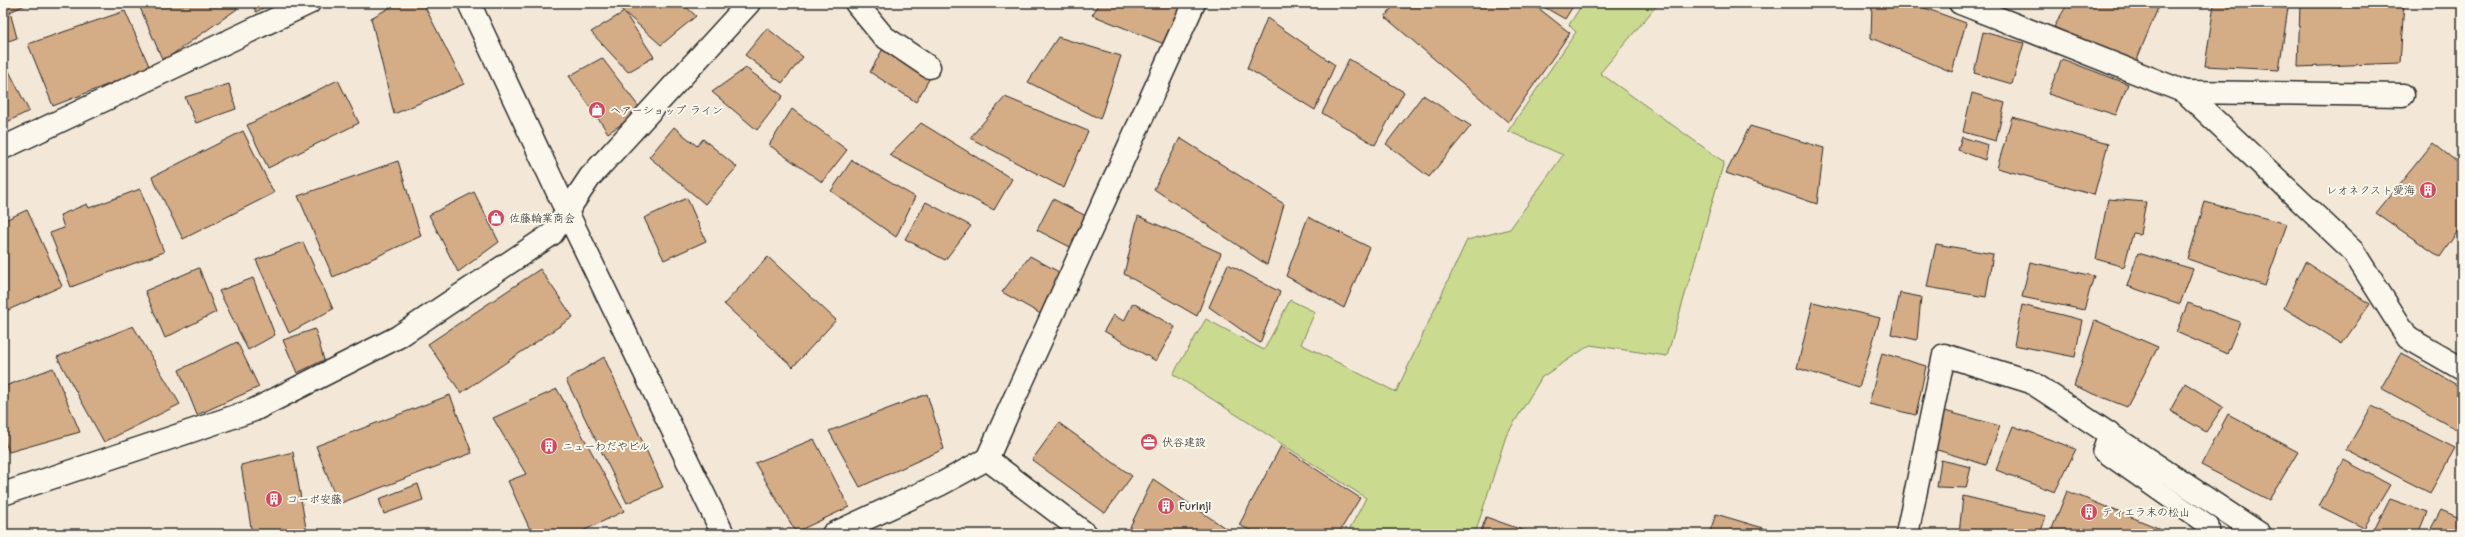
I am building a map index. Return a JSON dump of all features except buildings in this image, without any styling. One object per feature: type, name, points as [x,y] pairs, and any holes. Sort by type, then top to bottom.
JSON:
[{"type":"street","points":[[3,148],[309,3]]},
{"type":"street","points":[[469,3],[566,210],[724,534]]},
{"type":"street","points":[[3,494],[254,410],[398,337],[552,234],[566,210],[590,177],[749,3]]},
{"type":"street","points":[[856,3],[883,36],[929,67]]},
{"type":"street","points":[[833,534],[857,529],[987,459],[1194,3]]},
{"type":"street","points":[[1960,3],[2185,92],[2403,95]]},
{"type":"street","points":[[2185,92],[2353,251],[2408,338],[2462,369]]},
{"type":"street","points":[[1907,534],[1944,355],[2031,382],[2260,534]]},
{"type":"street","points":[[987,459],[1086,534]]},
{"type":"lane","points":[[2108,434],[2102,452],[2209,526],[2210,534]]},
{"type":"green space","points":[[1583,3],[1659,3],[1600,73],[1724,162],[1667,356],[1590,345],[1542,377],[1506,436],[1475,534],[1347,534],[1366,498],[1173,374],[1206,319],[1264,350],[1290,300],[1315,312],[1301,344],[1396,392],[1467,240],[1510,229],[1563,155],[1508,131],[1576,32],[1569,25]]},
{"type":"place","name":"ヘアーショップ ライン","points":[[597,110]]},
{"type":"place","name":"レオネクスト愛海","points":[[2428,190]]},
{"type":"place","name":"佐藤輪業商会","points":[[496,218]]},
{"type":"place","name":"伏谷建設","points":[[1149,442]]},
{"type":"place","name":"ニューわだやビル","points":[[549,446]]},
{"type":"place","name":"コーポ安藤","points":[[274,499]]},
{"type":"place","name":"Furinji","points":[[1166,506]]},
{"type":"place","name":"ティエラ末の松山","points":[[2089,512]]}]
